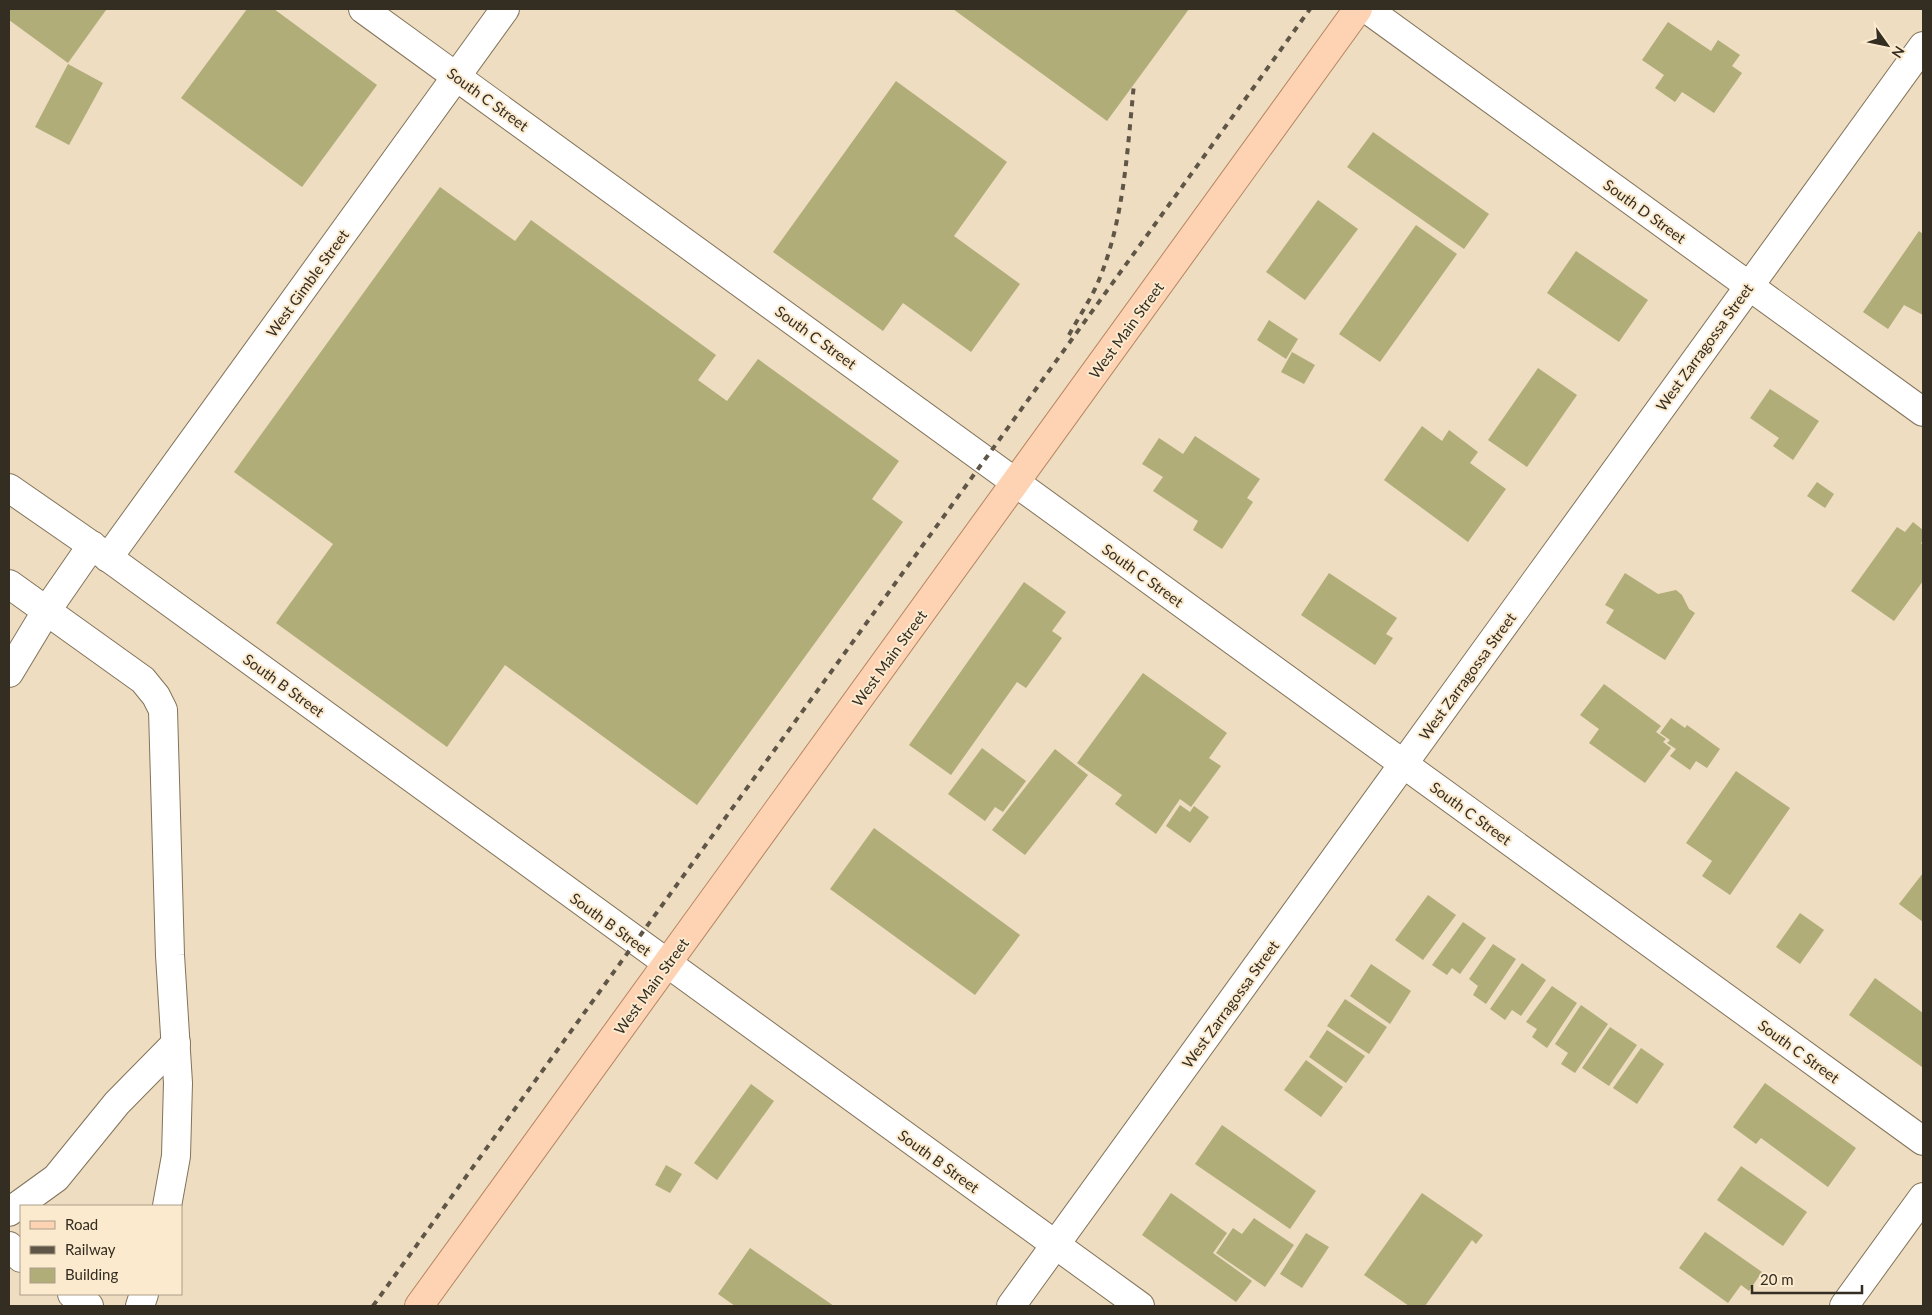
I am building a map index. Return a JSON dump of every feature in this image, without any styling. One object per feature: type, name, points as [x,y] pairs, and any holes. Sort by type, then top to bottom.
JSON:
[{"type":"main road","name":"West Main Street","points":[[418,1306],[1358,9]]},
{"type":"street","name":"South C Street","points":[[364,9],[1923,1141]]},
{"type":"street","name":"West Gimble Street","points":[[9,674],[48,610],[457,76],[506,9]]},
{"type":"street","name":"South D Street","points":[[1367,9],[1923,412]]},
{"type":"street","name":"West Zarragossa Street","points":[[1011,1306],[1923,46]]},
{"type":"street","name":"South B Street","points":[[9,488],[95,548],[1140,1306]]},
{"type":"street","points":[[9,584],[48,610],[143,680],[156,696],[163,710],[166,830],[178,1084],[176,1156],[167,1205]]},
{"type":"street","points":[[9,1212],[56,1178],[117,1103],[176,1042]]},
{"type":"street","points":[[1844,1306],[1923,1197]]},
{"type":"street","points":[[73,1295],[89,1306]]},
{"type":"building","points":[[9,9],[106,10],[68,63],[9,20]]},
{"type":"building","points":[[247,9],[274,9],[377,85],[302,187],[181,98]]},
{"type":"building","points":[[953,9],[1189,9],[1107,121]]},
{"type":"building","points":[[1668,22],[1711,51],[1718,40],[1740,55],[1732,66],[1742,73],[1714,113],[1682,92],[1675,102],[1655,88],[1664,75],[1642,60]]},
{"type":"building","points":[[68,64],[103,83],[69,145],[35,127]]},
{"type":"building","points":[[896,81],[1007,162],[954,236],[1020,284],[971,352],[903,303],[883,331],[773,252]]},
{"type":"building","points":[[1373,132],[1489,214],[1464,249],[1347,167]]},
{"type":"building","points":[[440,187],[515,241],[531,220],[716,355],[698,380],[727,401],[758,359],[899,461],[872,499],[903,522],[697,805],[505,665],[447,747],[276,623],[333,544],[234,472]]},
{"type":"building","points":[[1318,200],[1358,229],[1305,300],[1266,272]]},
{"type":"building","points":[[1416,225],[1457,254],[1380,362],[1339,334]]},
{"type":"building","points":[[1919,231],[1923,234],[1923,315],[1904,305],[1888,329],[1863,312]]},
{"type":"building","points":[[1576,251],[1648,300],[1619,342],[1547,293]]},
{"type":"building","points":[[1269,320],[1298,339],[1286,359],[1257,340]]},
{"type":"building","points":[[1292,352],[1315,365],[1304,384],[1281,372]]},
{"type":"building","points":[[1538,368],[1577,395],[1527,467],[1488,440]]},
{"type":"building","points":[[1770,389],[1819,421],[1793,460],[1773,446],[1779,438],[1750,418]]},
{"type":"building","points":[[1422,426],[1442,441],[1449,430],[1478,452],[1470,463],[1506,489],[1468,542],[1384,480]]},
{"type":"building","points":[[1195,436],[1260,479],[1247,498],[1253,502],[1222,549],[1193,530],[1198,521],[1153,491],[1163,477],[1142,464],[1159,438],[1183,454]]},
{"type":"building","points":[[1817,482],[1834,494],[1825,508],[1807,496]]},
{"type":"building","points":[[1913,522],[1923,530],[1923,540],[1921,543],[1923,545],[1923,581],[1894,621],[1851,591],[1897,527],[1905,532]]},
{"type":"building","points":[[1329,573],[1397,618],[1386,634],[1393,638],[1375,665],[1301,615]]},
{"type":"building","points":[[1625,573],[1658,594],[1676,590],[1682,595],[1689,609],[1695,613],[1665,660],[1606,623],[1614,610],[1605,605]]},
{"type":"building","points":[[1024,582],[1066,612],[1052,631],[1062,638],[1026,688],[1017,682],[951,775],[909,745]]},
{"type":"building","points":[[1143,673],[1227,733],[1209,758],[1221,766],[1191,807],[1180,799],[1156,834],[1115,804],[1122,795],[1077,763]]},
{"type":"building","points":[[1604,684],[1661,726],[1656,732],[1666,739],[1663,742],[1671,748],[1645,783],[1589,743],[1599,729],[1580,715]]},
{"type":"building","points":[[1671,718],[1685,728],[1687,725],[1720,749],[1707,768],[1696,761],[1690,770],[1670,756],[1676,749],[1667,743],[1670,740],[1660,733]]},
{"type":"building","points":[[982,748],[1026,781],[1003,812],[995,807],[985,821],[948,794]]},
{"type":"building","points":[[1055,749],[1088,775],[1025,855],[992,830]]},
{"type":"building","points":[[1736,771],[1790,808],[1730,895],[1702,876],[1712,861],[1686,843]]},
{"type":"building","points":[[1180,805],[1190,812],[1194,806],[1209,817],[1190,843],[1166,826]]},
{"type":"building","points":[[874,828],[1020,935],[975,995],[830,889]]},
{"type":"building","points":[[1923,873],[1923,922],[1899,904]]},
{"type":"building","points":[[1428,895],[1456,915],[1423,960],[1395,940]]},
{"type":"building","points":[[1800,913],[1824,930],[1800,964],[1776,947]]},
{"type":"building","points":[[1463,922],[1486,938],[1460,974],[1452,968],[1447,975],[1432,965]]},
{"type":"building","points":[[1493,944],[1516,959],[1486,1004],[1473,995],[1478,986],[1469,979]]},
{"type":"building","points":[[1522,963],[1546,980],[1521,1016],[1512,1010],[1505,1020],[1490,1009]]},
{"type":"building","points":[[1371,964],[1411,991],[1390,1024],[1350,996]]},
{"type":"building","points":[[1875,978],[1923,1013],[1922,1067],[1849,1015]]},
{"type":"building","points":[[1552,986],[1577,1003],[1547,1048],[1532,1037],[1537,1029],[1526,1022]]},
{"type":"building","points":[[1345,999],[1387,1027],[1369,1054],[1327,1026]]},
{"type":"building","points":[[1581,1005],[1608,1024],[1575,1073],[1561,1064],[1568,1053],[1555,1044]]},
{"type":"building","points":[[1610,1027],[1637,1045],[1609,1086],[1582,1068]]},
{"type":"building","points":[[1327,1030],[1365,1056],[1346,1083],[1309,1057]]},
{"type":"building","points":[[1641,1048],[1664,1064],[1637,1104],[1613,1088]]},
{"type":"building","points":[[1306,1060],[1343,1087],[1321,1117],[1284,1090]]},
{"type":"building","points":[[1765,1083],[1856,1148],[1828,1187],[1761,1138],[1756,1144],[1733,1127]]},
{"type":"building","points":[[751,1084],[774,1101],[717,1180],[694,1163]]},
{"type":"building","points":[[1222,1125],[1316,1191],[1290,1229],[1195,1164]]},
{"type":"building","points":[[666,1165],[682,1174],[670,1193],[655,1185]]},
{"type":"building","points":[[1741,1166],[1807,1212],[1783,1246],[1717,1200]]},
{"type":"building","points":[[1171,1193],[1227,1233],[1213,1253],[1252,1281],[1236,1302],[1142,1235]]},
{"type":"building","points":[[1422,1193],[1483,1235],[1476,1244],[1472,1240],[1425,1306],[1409,1306],[1364,1275]]},
{"type":"building","points":[[1254,1218],[1294,1245],[1265,1287],[1216,1253],[1233,1228],[1242,1234]]},
{"type":"building","points":[[1705,1232],[1762,1272],[1749,1291],[1741,1285],[1728,1303],[1679,1268]]},
{"type":"building","points":[[1306,1233],[1329,1247],[1302,1288],[1280,1274]]},
{"type":"building","points":[[750,1248],[834,1306],[735,1306],[718,1294]]},
{"type":"railway","points":[[373,1306],[1310,9]]},
{"type":"railway","points":[[1069,335],[1095,289],[1105,265],[1112,240],[1123,188],[1134,84]]}]
